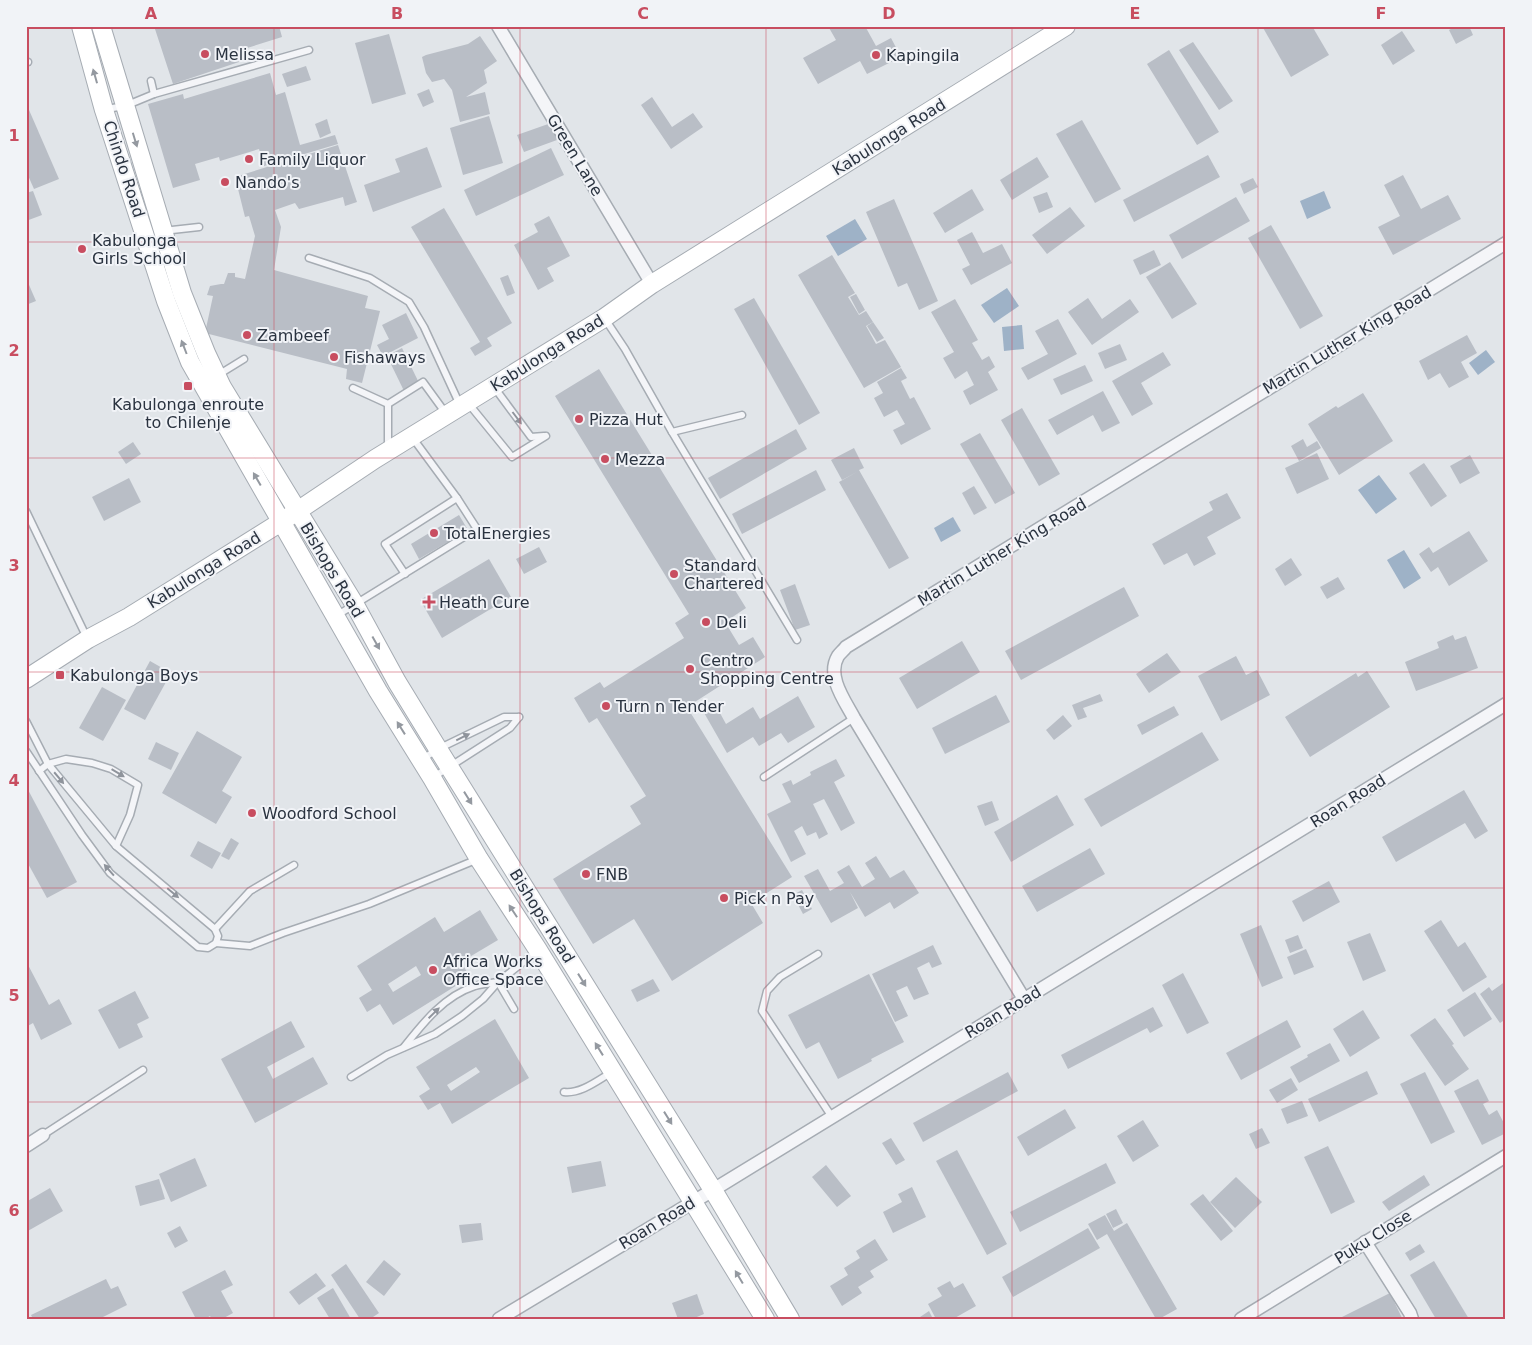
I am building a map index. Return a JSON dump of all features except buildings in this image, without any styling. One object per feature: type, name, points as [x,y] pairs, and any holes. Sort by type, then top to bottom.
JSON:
[{"type":"main road","name":"Chindo Road","points":[[81,26],[104,110],[166,300],[186,354],[209,380],[297,511]]},
{"type":"main road","name":"Chindo Road","points":[[101,26],[182,293],[206,353],[209,380],[281,522]]},
{"type":"main road","name":"Kabulonga Road","points":[[26,679],[281,522],[411,436],[604,318],[652,284],[1066,26]]},
{"type":"main road","name":"Bishops Road","points":[[297,511],[355,605],[397,682],[713,1190],[790,1319]]},
{"type":"main road","name":"Bishops Road","points":[[281,522],[334,617],[479,859],[538,950],[765,1319]]},
{"type":"street","name":"Green Lane","points":[[498,26],[652,284]]},
{"type":"street","name":"Martin Luther King Road","points":[[1024,999],[854,718],[834,680],[834,667],[838,656],[846,647],[1506,243]]},
{"type":"street","name":"Roan Road","points":[[499,1319],[1506,704]]},
{"type":"street","points":[[26,1146],[43,1135]]},
{"type":"street","name":"Puku Close","points":[[1241,1319],[1506,1156]]},
{"type":"street","points":[[1365,1242],[1412,1319]]},
{"type":"lane","points":[[104,110],[125,106],[154,94],[309,50]]},
{"type":"lane","points":[[151,81],[154,94]]},
{"type":"lane","points":[[146,238],[163,231],[199,226]]},
{"type":"lane","points":[[309,258],[370,278],[409,302],[424,327],[458,408]]},
{"type":"lane","points":[[604,318],[625,349],[672,432],[797,640]]},
{"type":"lane","points":[[209,380],[244,359]]},
{"type":"lane","points":[[388,404],[423,382],[458,408],[512,457],[546,436],[531,437],[493,386]]},
{"type":"lane","points":[[353,388],[388,404]]},
{"type":"lane","points":[[388,404],[388,451]]},
{"type":"lane","points":[[672,432],[742,415]]},
{"type":"lane","points":[[334,617],[476,529],[457,498],[411,436]]},
{"type":"lane","points":[[405,574],[385,544],[457,498]]},
{"type":"lane","points":[[26,511],[88,640]]},
{"type":"lane","points":[[421,761],[438,749],[504,717],[519,717],[510,728],[432,778]]},
{"type":"lane","points":[[764,777],[854,718]]},
{"type":"lane","points":[[26,721],[48,764],[116,846],[215,929],[218,936],[216,943]]},
{"type":"lane","points":[[26,751],[82,835],[110,872],[198,947],[208,948],[216,943],[250,946],[369,904],[479,859]]},
{"type":"lane","points":[[39,771],[48,764],[66,759],[92,763],[111,769],[138,785],[130,815],[116,846]]},
{"type":"lane","points":[[215,929],[250,891],[294,865]]},
{"type":"lane","points":[[351,1078],[387,1056],[435,1034],[462,1016],[483,999],[498,982],[538,950]]},
{"type":"lane","points":[[818,954],[780,977],[767,991],[762,1011],[832,1117]]},
{"type":"lane","points":[[498,982],[514,1009]]},
{"type":"lane","points":[[402,1049],[424,1021],[446,1000],[474,986],[498,982]]},
{"type":"lane","points":[[43,1135],[143,1070]]},
{"type":"lane","points":[[564,1092],[570,1093],[580,1090],[613,1071]]},
{"type":"water","points":[[1324,191],[1331,208],[1307,219],[1300,201]]},
{"type":"water","points":[[855,219],[867,239],[838,256],[826,236]]},
{"type":"water","points":[[1007,288],[1019,306],[994,323],[981,305]]},
{"type":"water","points":[[1022,325],[1024,349],[1004,351],[1002,327]]},
{"type":"water","points":[[1486,350],[1495,362],[1478,375],[1469,363]]},
{"type":"water","points":[[1379,475],[1397,499],[1376,514],[1358,490]]},
{"type":"water","points":[[953,517],[961,531],[941,542],[934,528]]},
{"type":"water","points":[[1404,550],[1421,578],[1404,589],[1387,560]]},
{"type":"place","name":"Melissa","points":[[205,54]]},
{"type":"place","name":"Kapingila","points":[[876,55]]},
{"type":"place","name":"Family Liquor","points":[[249,159]]},
{"type":"place","name":"Nando's","points":[[225,182]]},
{"type":"place","name":"Kabulonga Girls School","points":[[82,249]]},
{"type":"place","name":"Zambeef","points":[[247,335]]},
{"type":"place","name":"Fishaways","points":[[334,357]]},
{"type":"place","name":"Kabulonga enroute to Chilenje","points":[[188,386]]},
{"type":"place","name":"Pizza Hut","points":[[579,419]]},
{"type":"place","name":"Mezza","points":[[605,459]]},
{"type":"place","name":"TotalEnergies","points":[[434,533]]},
{"type":"place","name":"Standard Chartered","points":[[674,574]]},
{"type":"place","name":"Heath Cure","points":[[429,602]]},
{"type":"place","name":"Deli","points":[[706,622]]},
{"type":"place","name":"Centro Shopping Centre","points":[[690,669]]},
{"type":"place","name":"Kabulonga Boys","points":[[60,675]]},
{"type":"place","name":"Turn n Tender","points":[[606,706]]},
{"type":"place","name":"Woodford School","points":[[252,813]]},
{"type":"place","name":"FNB","points":[[586,874]]},
{"type":"place","name":"Pick n Pay","points":[[724,898]]},
{"type":"place","name":"Africa Works Office Space","points":[[433,970]]}]
